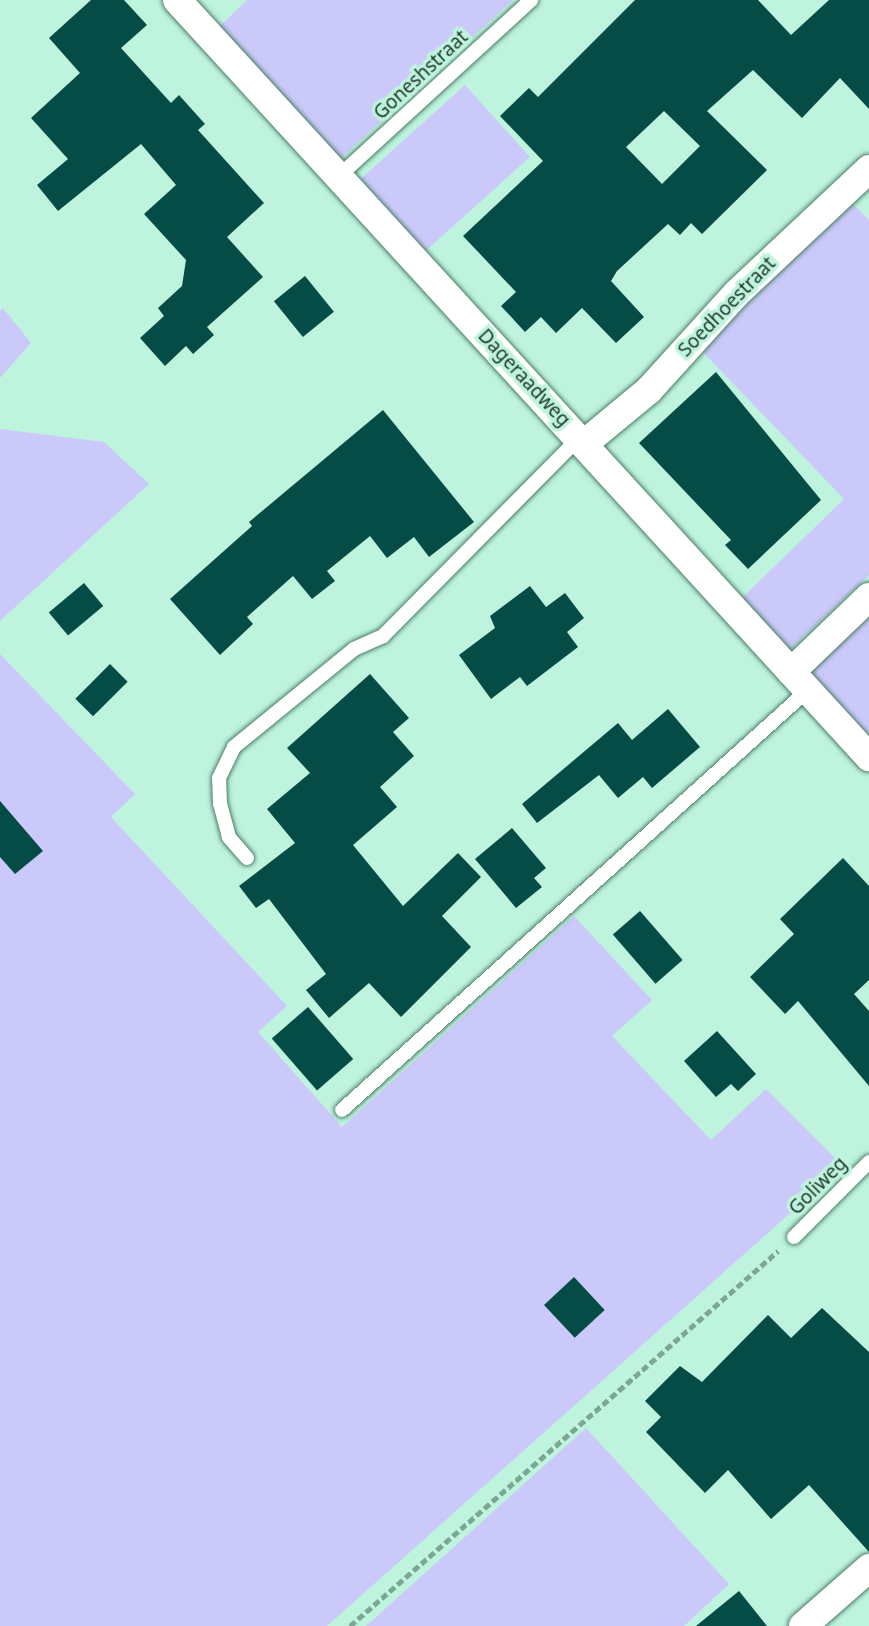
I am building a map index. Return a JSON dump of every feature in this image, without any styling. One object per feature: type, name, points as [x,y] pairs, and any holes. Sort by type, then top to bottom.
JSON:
[{"type":"street","name":"Dageraadweg","points":[[177,0],[869,757]]},
{"type":"street","name":"Soedhoestraat","points":[[582,440],[649,390],[737,293],[869,169]]},
{"type":"street","points":[[799,681],[869,597]]},
{"type":"street","points":[[803,1626],[869,1568]]},
{"type":"lane","name":"Goneshstraat","points":[[338,177],[531,0]]},
{"type":"lane","points":[[247,858],[229,837],[220,804],[219,778],[234,747],[354,649],[383,636],[582,440]]},
{"type":"lane","points":[[342,1110],[799,681]]},
{"type":"lane","name":"Goliweg","points":[[794,1237],[869,1162]]},
{"type":"path","points":[[350,1626],[794,1237]]},
{"type":"shaded area","points":[[247,0],[513,0],[340,159],[219,27]]},
{"type":"shaded area","points":[[465,85],[530,157],[424,252],[359,180]]},
{"type":"shaded area","points":[[851,202],[869,220],[869,575],[788,651],[741,599],[844,499],[701,350]]},
{"type":"shaded area","points":[[3,308],[31,343],[0,378],[0,311]]},
{"type":"shaded area","points":[[0,429],[104,442],[149,484],[0,621]]},
{"type":"shaded area","points":[[869,615],[869,735],[806,673]]},
{"type":"shaded area","points":[[0,654],[135,794],[111,817],[287,1006],[258,1032],[342,1127],[574,916],[652,1000],[612,1036],[711,1140],[766,1089],[843,1166],[327,1626],[0,1626]]},
{"type":"shaded area","points":[[586,1428],[729,1584],[684,1626],[366,1626]]},
{"type":"building","points":[[91,0],[124,0],[147,25],[121,48],[171,103],[179,95],[205,124],[198,130],[264,203],[227,237],[263,277],[207,327],[214,335],[193,354],[186,346],[165,366],[140,338],[164,316],[158,308],[182,286],[186,260],[144,214],[176,185],[141,144],[58,211],[37,185],[68,159],[31,118],[80,73],[49,38]]},
{"type":"building","points":[[635,0],[758,0],[791,35],[829,0],[869,0],[869,109],[840,78],[802,118],[753,70],[707,111],[767,170],[702,234],[691,223],[680,235],[668,224],[617,271],[611,281],[644,317],[616,343],[582,308],[556,333],[541,317],[525,332],[501,306],[516,292],[463,236],[543,161],[500,116],[529,88],[538,97]],"holes":[[[664,111],[700,146],[662,184],[626,147]]]},
{"type":"building","points":[[305,276],[334,312],[303,337],[274,301]]},
{"type":"building","points":[[716,372],[821,500],[748,569],[725,545],[731,540],[639,443]]},
{"type":"building","points":[[383,410],[474,522],[429,557],[414,537],[387,558],[370,536],[327,571],[335,581],[312,599],[293,576],[247,617],[253,624],[220,655],[170,599],[252,526],[249,522]]},
{"type":"building","points":[[84,583],[103,606],[68,636],[49,613]]},
{"type":"building","points":[[530,586],[546,607],[565,593],[584,618],[567,632],[578,647],[527,686],[520,677],[491,699],[459,655],[495,628],[490,616]]},
{"type":"building","points":[[110,664],[128,682],[93,716],[75,699]]},
{"type":"building","points":[[370,674],[409,718],[393,732],[414,756],[380,787],[397,807],[353,845],[403,906],[458,853],[481,877],[442,916],[471,947],[401,1017],[369,983],[329,1018],[306,990],[326,974],[269,899],[256,908],[239,886],[295,843],[267,809],[310,773],[287,748]]},
{"type":"building","points":[[668,709],[700,747],[652,788],[643,777],[618,798],[599,775],[537,823],[522,804],[618,723],[632,740]]},
{"type":"building","points":[[0,801],[43,851],[15,874],[0,857]]},
{"type":"building","points":[[512,828],[546,868],[534,878],[542,887],[516,908],[475,859]]},
{"type":"building","points":[[843,858],[869,886],[869,980],[854,994],[869,1011],[869,1086],[798,1001],[785,1014],[750,977],[794,934],[780,919]]},
{"type":"building","points":[[640,911],[683,960],[655,984],[613,935]]},
{"type":"building","points":[[308,1007],[353,1059],[317,1091],[272,1038]]},
{"type":"building","points":[[717,1031],[756,1074],[738,1091],[731,1084],[716,1097],[684,1061]]},
{"type":"building","points":[[574,1277],[605,1310],[575,1338],[544,1305]]},
{"type":"building","points":[[822,1308],[869,1352],[869,1552],[809,1485],[771,1519],[728,1470],[705,1493],[646,1432],[661,1417],[645,1401],[680,1366],[702,1382],[768,1315],[791,1338]]},
{"type":"building","points":[[739,1591],[767,1626],[696,1626]]}]
